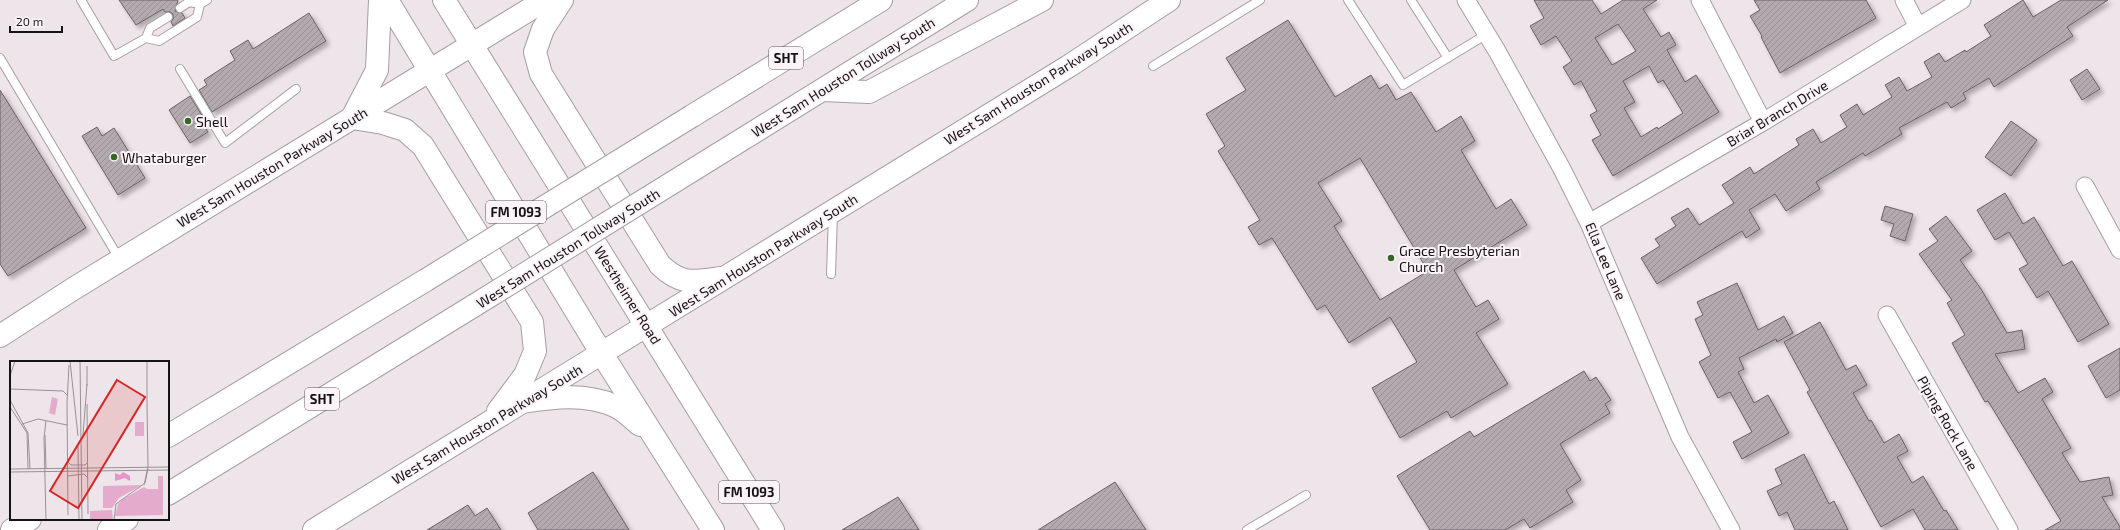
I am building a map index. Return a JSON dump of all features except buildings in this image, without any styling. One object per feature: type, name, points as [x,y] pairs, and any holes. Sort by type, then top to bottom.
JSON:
[{"type":"main road","points":[[380,0],[377,70],[352,118],[383,123],[405,130],[422,146],[532,322],[535,351],[525,375],[490,421]]},
{"type":"main road","name":"FM 1093","points":[[387,0],[602,354],[713,530]]},
{"type":"main road","name":"Westheimer Road","points":[[444,0],[773,530]]},
{"type":"main road","name":"West Sam Houston Parkway South","points":[[0,336],[120,260],[545,0]]},
{"type":"main road","points":[[562,0],[543,29],[535,52],[541,74],[660,265],[673,277],[696,282],[726,277]]},
{"type":"main road","name":"SHT","points":[[169,435],[426,280],[881,0]]},
{"type":"main road","name":"West Sam Houston Tollway South","points":[[169,493],[476,305],[967,0]]},
{"type":"main road","points":[[822,90],[869,92],[1042,0]]},
{"type":"main road","name":"West Sam Houston Parkway South","points":[[314,530],[1069,66],[1169,0]]},
{"type":"main road","points":[[523,402],[560,396],[598,401],[616,406],[652,434]]},
{"type":"main road","points":[[12,530],[28,520]]},
{"type":"main road","points":[[109,530],[125,520]]},
{"type":"street","name":"Ella Lee Lane","points":[[1466,0],[1487,34],[1590,223],[1680,438],[1730,530]]},
{"type":"street","points":[[1700,0],[1763,122]]},
{"type":"street","points":[[1904,0],[1918,27]]},
{"type":"street","name":"Briar Branch Drive","points":[[1590,223],[1763,122],[1962,0]]},
{"type":"street","points":[[2085,186],[2120,250]]},
{"type":"street","name":"Piping Rock Lane","points":[[1886,315],[2009,530]]},
{"type":"lane","points":[[81,0],[114,56],[146,38],[150,28],[168,17]]},
{"type":"lane","points":[[1153,66],[1260,0]]},
{"type":"lane","points":[[1348,0],[1403,85],[1487,34]]},
{"type":"lane","points":[[1411,0],[1448,58]]},
{"type":"lane","points":[[146,38],[160,41],[197,17],[204,2],[189,2],[180,8]]},
{"type":"lane","points":[[0,58],[120,260]]},
{"type":"lane","points":[[180,69],[225,143],[296,89]]},
{"type":"lane","points":[[831,274],[833,212]]},
{"type":"lane","points":[[1248,530],[1306,495]]},
{"type":"place","name":"Shell","points":[[188,121]]},
{"type":"place","name":"Whataburger","points":[[114,157]]},
{"type":"place","name":"Grace Presbyterian Church","points":[[1391,258]]}]
